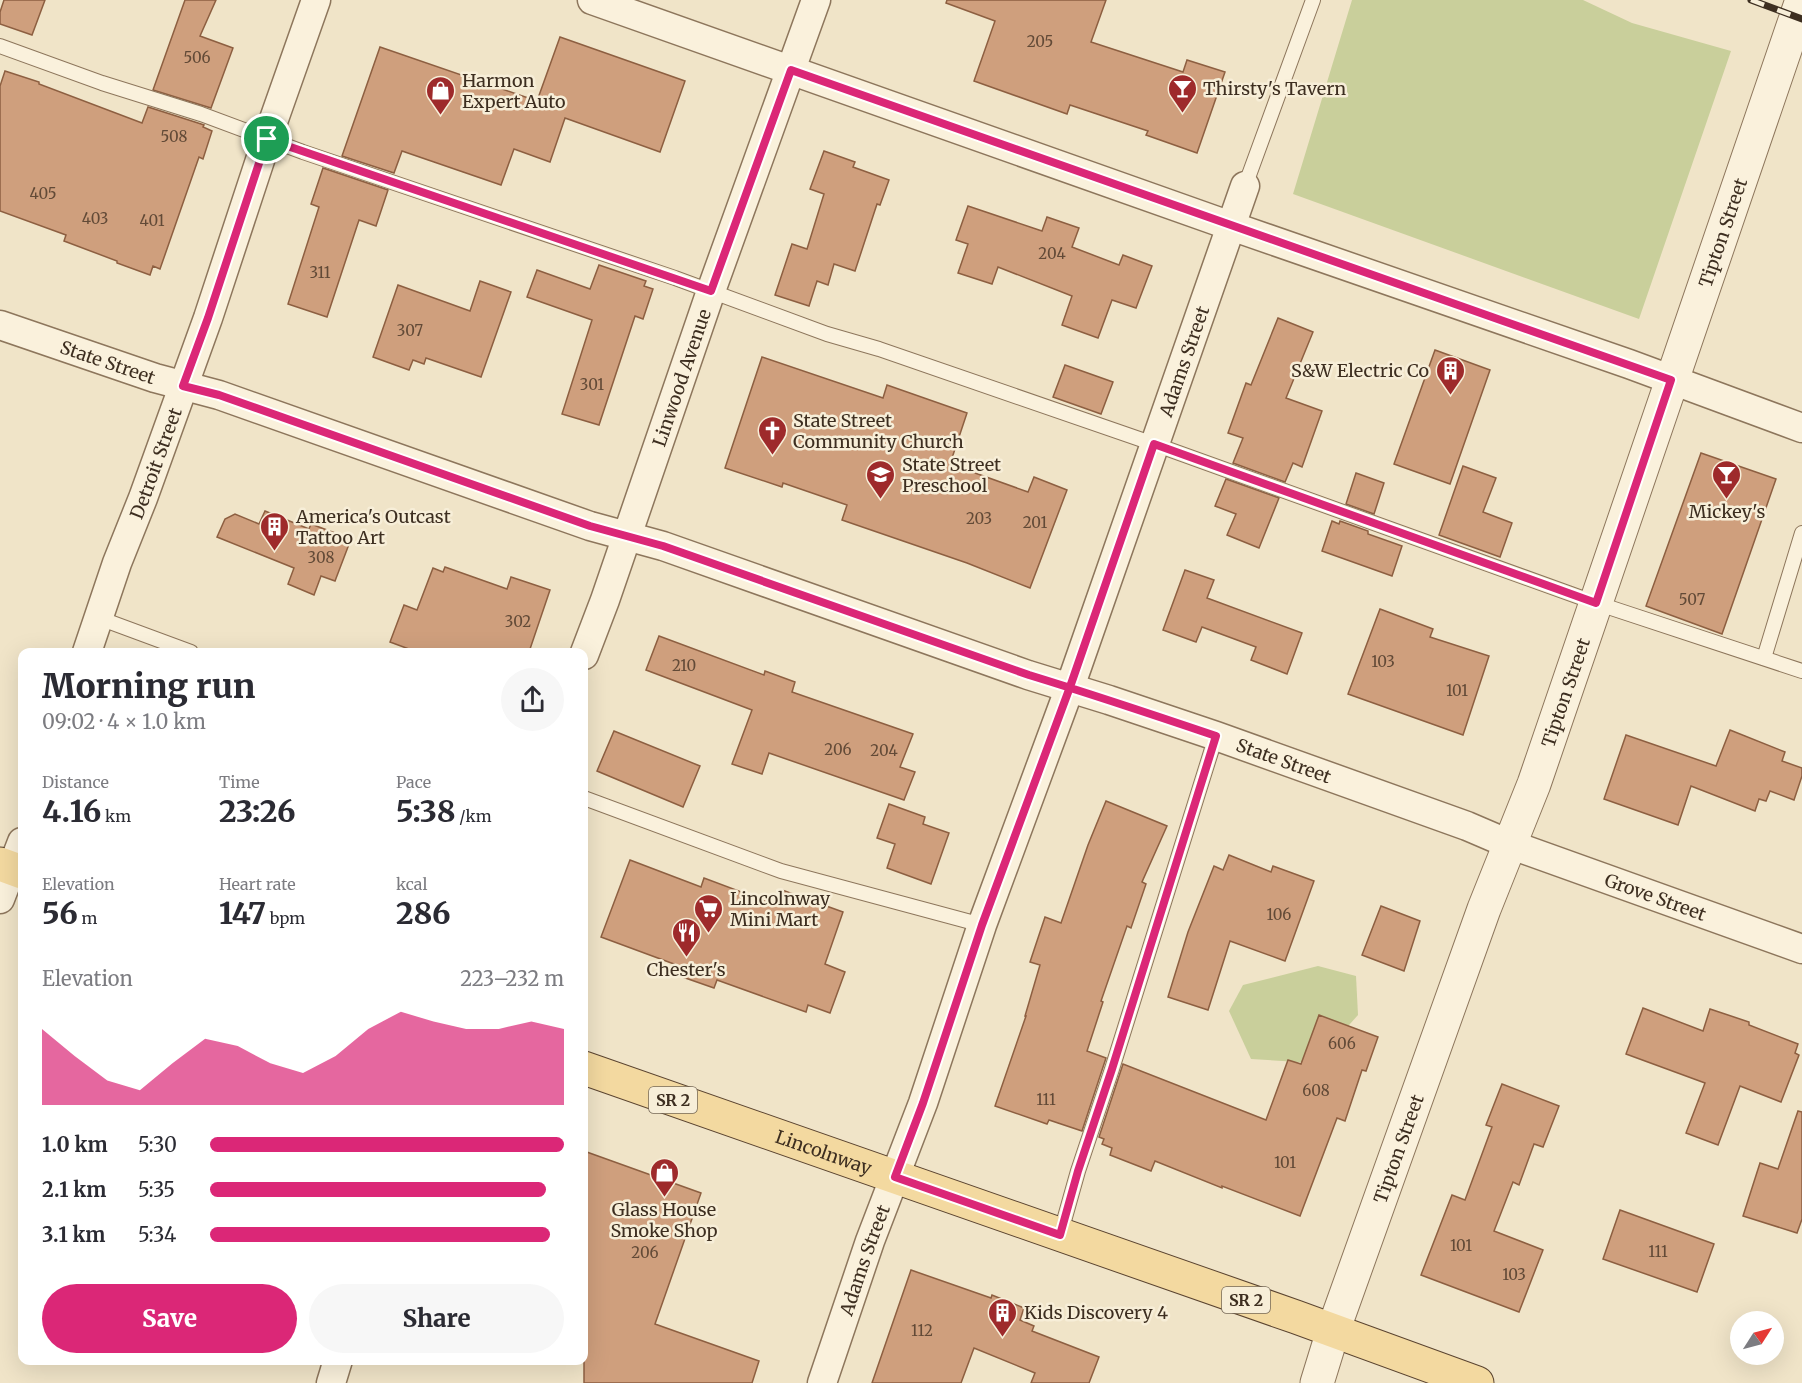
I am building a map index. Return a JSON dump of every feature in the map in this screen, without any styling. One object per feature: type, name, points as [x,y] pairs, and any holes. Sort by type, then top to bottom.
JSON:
[{"type":"main road","name":"Lincolnway","points":[[588,1069],[1334,1331]]},
{"type":"main road","name":"SR 2","points":[[1334,1331],[1477,1383]]},
{"type":"street","name":"Detroit Street","points":[[88,648],[117,563],[208,318],[316,0]]},
{"type":"street","points":[[592,0],[1617,360],[1802,428]]},
{"type":"street","name":"Linwood Avenue","points":[[587,648],[711,291],[816,0]]},
{"type":"street","name":"Tipton Street","points":[[1317,1383],[1509,844],[1534,784],[1802,0]]},
{"type":"street","name":"Adams Street","points":[[822,1383],[870,1241],[923,1103],[982,925],[1070,687],[1245,186]]},
{"type":"street","name":"State Street","points":[[0,325],[155,378],[219,395],[590,526],[663,546],[1029,675],[1216,736],[1467,826],[1509,844]]},
{"type":"street","name":"Grove Street","points":[[1509,844],[1802,949]]},
{"type":"street","points":[[0,899],[14,862]]},
{"type":"street","points":[[331,1383],[336,1365]]},
{"type":"lane","points":[[1245,186],[1313,0]]},
{"type":"lane","points":[[0,46],[711,291],[827,334],[879,349],[1154,444],[1596,603],[1802,671]]},
{"type":"lane","points":[[1764,658],[1802,533]]},
{"type":"lane","points":[[99,618],[180,648]]},
{"type":"lane","points":[[1060,1235],[1078,1171],[1216,736]]},
{"type":"lane","points":[[588,799],[781,871],[982,925]]},
{"type":"green space","points":[[1352,0],[1583,0],[1632,23],[1731,51],[1639,319],[1293,194]]},
{"type":"green space","points":[[1318,966],[1356,976],[1358,1015],[1315,1063],[1251,1059],[1229,1011],[1243,985]]},
{"type":"building","points":[[4,0],[45,0],[32,35],[0,24],[0,12]]},
{"type":"building","points":[[185,0],[216,0],[200,36],[233,48],[211,108],[153,90]]},
{"type":"building","points":[[947,0],[1106,0],[1091,42],[1183,72],[1187,60],[1225,72],[1197,153],[1146,135],[1148,131],[1070,105],[1067,114],[974,81],[995,21],[946,3]]},
{"type":"building","points":[[560,37],[685,81],[660,152],[565,118],[550,162],[514,149],[501,185],[402,151],[394,173],[342,156],[380,47],[537,101]]},
{"type":"building","points":[[5,71],[142,123],[148,107],[204,125],[203,127],[212,131],[203,159],[199,157],[160,269],[153,266],[150,275],[64,241],[66,235],[0,211],[0,86]]},
{"type":"building","points":[[824,151],[855,162],[853,167],[889,180],[880,205],[877,204],[855,271],[834,264],[828,285],[817,281],[809,306],[775,295],[792,244],[807,249],[824,194],[810,189]]},
{"type":"building","points":[[323,168],[388,190],[376,226],[359,220],[327,317],[288,304],[319,207],[311,204]]},
{"type":"building","points":[[968,206],[1042,231],[1047,217],[1079,228],[1072,247],[1119,265],[1123,255],[1152,266],[1136,308],[1112,300],[1098,338],[1062,325],[1072,296],[998,267],[992,284],[958,273],[968,244],[956,240]]},
{"type":"building","points":[[599,265],[646,281],[644,286],[653,289],[643,319],[635,316],[599,425],[562,414],[592,320],[527,297],[537,270],[590,289]]},
{"type":"building","points":[[480,281],[511,292],[481,377],[426,358],[424,364],[413,360],[409,370],[373,357],[398,285],[470,311]]},
{"type":"building","points":[[1278,318],[1313,332],[1286,398],[1322,411],[1302,467],[1293,463],[1285,482],[1233,463],[1243,438],[1228,433],[1246,383],[1251,385]]},
{"type":"building","name":"S&W Electric Co","points":[[1435,350],[1490,370],[1450,484],[1394,464]]},
{"type":"building","points":[[762,357],[883,398],[887,385],[967,413],[950,464],[1028,492],[1034,477],[1067,490],[1030,588],[967,563],[842,520],[847,505],[783,483],[782,487],[725,468]]},
{"type":"building","points":[[1065,365],[1113,382],[1101,414],[1053,397]]},
{"type":"building","points":[[1701,453],[1776,479],[1722,634],[1646,606]]},
{"type":"building","points":[[1463,466],[1496,478],[1483,512],[1512,523],[1500,557],[1439,535]]},
{"type":"building","points":[[1356,473],[1384,483],[1374,514],[1346,504]]},
{"type":"building","points":[[1226,479],[1279,498],[1259,548],[1227,535],[1236,514],[1215,506]]},
{"type":"building","points":[[265,511],[309,529],[311,524],[351,539],[335,581],[321,576],[314,595],[288,584],[294,568],[217,537],[225,519],[235,514],[259,524]]},
{"type":"building","points":[[1332,521],[1339,524],[1340,521],[1368,531],[1368,534],[1402,546],[1392,576],[1322,551]]},
{"type":"building","points":[[445,567],[507,589],[511,577],[550,590],[530,648],[406,648],[390,642],[404,605],[417,610],[433,568],[443,572]]},
{"type":"building","points":[[1185,570],[1214,580],[1207,598],[1302,633],[1287,674],[1251,660],[1256,647],[1202,627],[1196,642],[1163,630]]},
{"type":"building","points":[[1380,609],[1433,629],[1430,637],[1489,656],[1463,735],[1348,694]]},
{"type":"building","points":[[659,636],[764,675],[765,671],[795,682],[792,692],[913,734],[900,767],[915,772],[904,800],[769,753],[762,774],[732,764],[752,710],[646,670]]},
{"type":"building","points":[[1730,730],[1785,752],[1782,761],[1802,768],[1802,776],[1794,800],[1770,791],[1766,801],[1759,799],[1755,811],[1691,786],[1678,825],[1604,799],[1626,735],[1716,766]]},
{"type":"building","points":[[614,731],[700,766],[683,807],[597,771]]},
{"type":"building","points":[[1106,801],[1167,826],[1142,882],[1146,884],[1131,928],[1127,926],[1101,1001],[1103,1002],[1087,1051],[1106,1058],[1082,1131],[1049,1120],[1047,1124],[995,1106],[1026,1016],[1040,965],[1030,962],[1045,917],[1061,923]]},
{"type":"building","points":[[889,804],[925,817],[923,824],[949,833],[931,884],[887,868],[895,844],[877,838]]},
{"type":"building","points":[[1229,855],[1271,872],[1273,866],[1314,881],[1285,961],[1230,941],[1208,1010],[1168,997],[1188,932],[1214,866],[1223,870]]},
{"type":"building","points":[[630,860],[701,887],[704,878],[776,905],[782,890],[843,912],[825,964],[845,972],[830,1013],[808,1005],[806,1012],[717,980],[714,988],[671,973],[674,964],[601,937]]},
{"type":"building","points":[[1381,906],[1420,921],[1404,971],[1362,955]]},
{"type":"building","points":[[1643,1008],[1703,1031],[1710,1009],[1749,1022],[1749,1025],[1798,1044],[1795,1053],[1799,1055],[1781,1102],[1740,1086],[1718,1145],[1686,1133],[1705,1083],[1626,1054]]},
{"type":"building","points":[[1319,1015],[1378,1037],[1366,1071],[1362,1070],[1345,1121],[1337,1118],[1300,1216],[1155,1161],[1151,1171],[1110,1155],[1112,1148],[1102,1144],[1104,1139],[1099,1137],[1123,1064],[1266,1120],[1288,1060],[1301,1064]]},
{"type":"building","points":[[1502,1084],[1559,1106],[1543,1147],[1534,1144],[1519,1185],[1513,1182],[1494,1231],[1543,1250],[1519,1312],[1421,1275],[1452,1195],[1465,1200],[1492,1127],[1486,1125]]},
{"type":"building","points":[[1798,1111],[1802,1112],[1802,1219],[1797,1233],[1743,1216],[1760,1163],[1778,1169]]},
{"type":"building","points":[[588,1152],[701,1193],[655,1324],[759,1361],[752,1383],[584,1383],[584,1365],[588,1365]]},
{"type":"building","points":[[1620,1210],[1714,1244],[1697,1292],[1603,1259]]},
{"type":"building","points":[[911,1270],[991,1298],[992,1295],[1024,1308],[1020,1320],[1034,1326],[1032,1331],[1099,1357],[1089,1383],[1031,1383],[1035,1373],[974,1348],[961,1383],[872,1383]]},
{"type":"railway","points":[[1751,0],[1802,19]]},
{"type":"place","name":"Thirsty's Tavern","points":[[1182,114]]},
{"type":"place","name":"Harmon Expert Auto","points":[[441,116]]},
{"type":"place","name":"S&W Electric Co","points":[[1450,396]]},
{"type":"place","name":"State Street Community Church","points":[[772,456]]},
{"type":"place","name":"State Street Preschool","points":[[881,500]]},
{"type":"place","name":"Mickey's","points":[[1727,500]]},
{"type":"place","name":"America's Outcast Tattoo Art","points":[[275,552]]},
{"type":"place","name":"Lincolnway Mini Mart","points":[[709,934]]},
{"type":"place","name":"Chester's","points":[[686,958]]},
{"type":"place","name":"Glass House Smoke Shop","points":[[664,1198]]},
{"type":"place","name":"Kids Discovery 4","points":[[1003,1338]]},
{"type":"route","points":[[267,139],[183,386],[219,395],[590,526],[663,546],[1029,675],[1070,687],[1216,736],[1078,1171],[1060,1235],[895,1177],[923,1103],[982,925],[1070,687],[1154,444],[1596,603],[1671,380],[791,70],[711,291],[267,139]]}]
